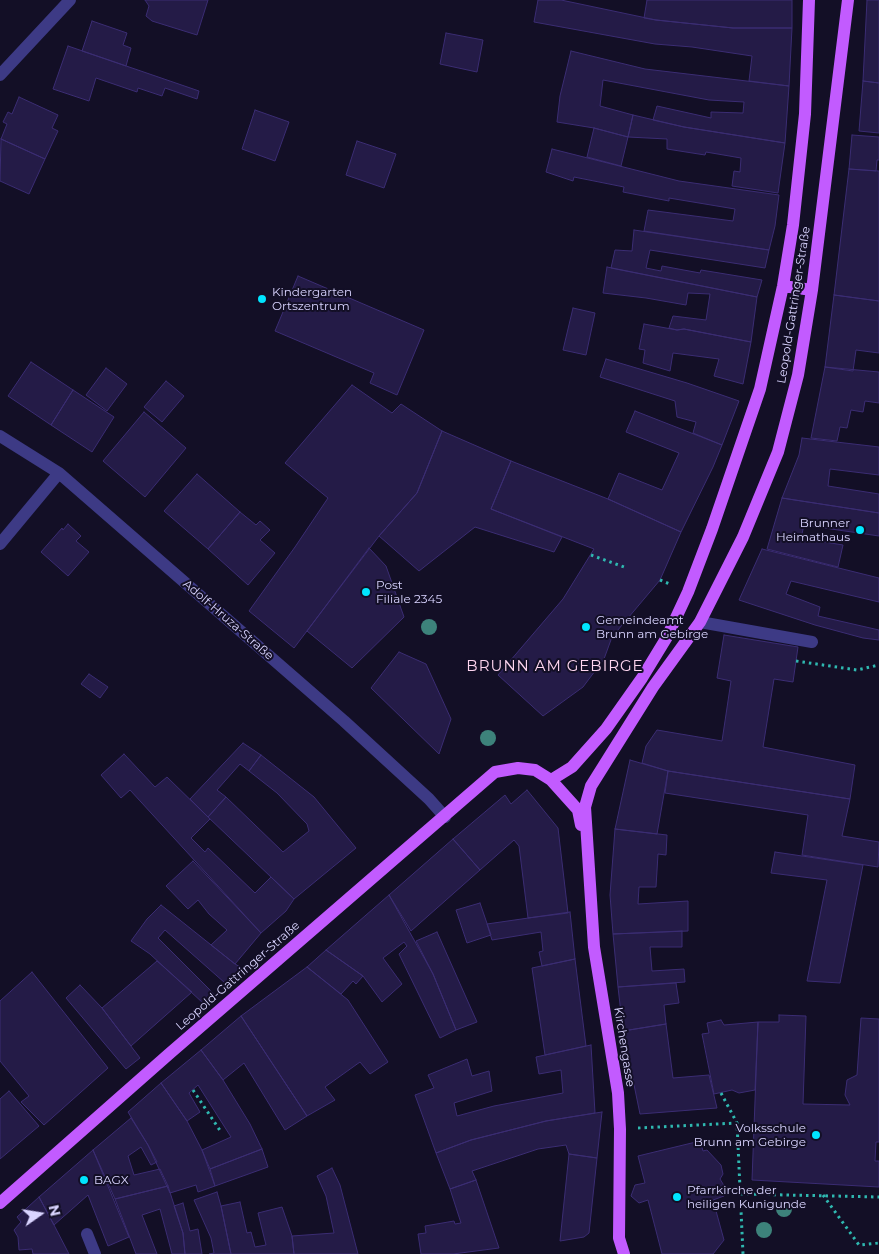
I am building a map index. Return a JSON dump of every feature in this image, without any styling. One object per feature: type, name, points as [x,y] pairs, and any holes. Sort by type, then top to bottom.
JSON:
[{"type":"main road","name":"Leopold-Gattringer-Straße","points":[[0,1203],[495,772],[518,768],[535,770],[551,780],[572,766],[606,729],[642,678],[667,637],[688,592],[709,538],[760,389],[783,286],[793,225],[805,114],[809,0]]},
{"type":"main road","name":"Leopold-Gattringer-Straße","points":[[588,862],[585,807],[591,786],[653,687],[700,622],[744,537],[778,452],[798,375],[812,290],[848,0]]},
{"type":"main road","points":[[783,286],[812,290]]},
{"type":"main road","points":[[551,780],[578,810],[588,862]]},
{"type":"main road","name":"Kirchengasse","points":[[588,862],[594,947],[618,1093],[620,1129],[619,1238],[624,1254]]},
{"type":"main road","name":"Kirchengasse","points":[[612,1254],[619,1238]]},
{"type":"street","points":[[0,75],[70,0]]},
{"type":"street","name":"Adolf-Hruza-Straße","points":[[0,436],[59,473],[344,721],[429,799],[445,817]]},
{"type":"street","points":[[0,544],[59,473]]},
{"type":"street","points":[[700,622],[812,642]]},
{"type":"street","points":[[87,1234],[95,1254]]},
{"type":"path","points":[[591,554],[624,567]]},
{"type":"path","points":[[796,661],[857,670],[879,664]]},
{"type":"path","points":[[192,1090],[221,1132]]},
{"type":"path","points":[[721,1093],[737,1123],[743,1254]]},
{"type":"path","points":[[620,1129],[737,1123]]},
{"type":"path","points":[[741,1194],[879,1197]]},
{"type":"path","points":[[823,1195],[859,1245],[879,1243]]},
{"type":"building","points":[[145,0],[208,0],[197,35],[152,21],[146,16],[149,6]]},
{"type":"building","points":[[538,0],[561,0],[656,20],[733,28],[792,28],[789,86],[749,81],[752,56],[692,47],[655,44],[534,22]]},
{"type":"building","points":[[647,0],[792,0],[792,28],[733,28],[644,18]]},
{"type":"building","points":[[867,0],[879,0],[879,83],[863,81]]},
{"type":"building","points":[[92,21],[127,33],[123,45],[131,48],[126,66],[82,51]]},
{"type":"building","points":[[446,33],[483,40],[477,72],[440,64]]},
{"type":"building","points":[[68,46],[199,91],[197,99],[165,88],[162,96],[138,88],[137,92],[96,78],[89,101],[53,89]]},
{"type":"building","points":[[571,51],[645,69],[789,86],[785,143],[684,127],[653,120],[657,106],[711,118],[711,112],[743,113],[744,102],[709,100],[603,80],[600,106],[633,115],[628,137],[594,128],[557,122],[560,96]]},
{"type":"building","points":[[863,81],[879,83],[879,133],[859,131]]},
{"type":"building","points":[[19,97],[58,115],[52,128],[58,131],[45,159],[1,139],[7,124],[3,122],[8,112],[12,114]]},
{"type":"building","points":[[255,110],[289,122],[275,161],[242,149]]},
{"type":"building","points":[[633,115],[684,127],[785,143],[778,193],[732,186],[734,171],[740,172],[741,158],[706,152],[705,155],[667,149],[667,139],[628,137]]},
{"type":"building","points":[[594,128],[628,137],[621,166],[587,157]]},
{"type":"building","points":[[852,135],[879,137],[879,160],[877,160],[876,171],[849,169]]},
{"type":"building","points":[[1,139],[45,159],[29,194],[0,181]]},
{"type":"building","points":[[357,141],[396,154],[384,188],[346,175]]},
{"type":"building","points":[[552,149],[679,181],[779,195],[775,226],[769,250],[644,231],[648,210],[733,221],[735,209],[669,198],[669,201],[623,192],[624,187],[574,177],[573,181],[546,172]]},
{"type":"building","points":[[849,169],[879,171],[879,301],[834,295]]},
{"type":"building","points":[[634,230],[769,250],[765,268],[650,250],[646,268],[661,271],[662,266],[700,273],[701,270],[762,280],[757,297],[611,268],[615,250],[632,251]]},
{"type":"building","points":[[607,267],[757,297],[751,342],[684,329],[669,328],[673,316],[706,320],[710,294],[688,293],[686,305],[603,293]]},
{"type":"building","points":[[298,276],[424,330],[397,395],[370,383],[374,373],[275,331]]},
{"type":"building","points":[[834,295],[879,301],[879,353],[856,350],[853,371],[825,367]]},
{"type":"building","points":[[573,308],[595,313],[586,355],[563,350]]},
{"type":"building","points":[[644,324],[677,330],[684,329],[751,342],[743,384],[714,376],[719,359],[673,353],[670,371],[643,363],[645,350],[639,349]]},
{"type":"building","points":[[606,359],[687,383],[739,401],[722,445],[693,433],[696,422],[677,417],[675,401],[600,377]]},
{"type":"building","points":[[31,362],[73,390],[51,425],[8,396]]},
{"type":"building","points":[[825,367],[879,372],[879,403],[865,401],[863,412],[851,410],[847,428],[840,427],[837,441],[811,438]]},
{"type":"building","points":[[106,368],[127,384],[107,411],[86,395]]},
{"type":"building","points":[[166,381],[184,396],[162,422],[144,407]]},
{"type":"building","points":[[352,385],[392,413],[401,404],[442,431],[417,493],[379,536],[294,648],[249,611],[328,498],[285,463]]},
{"type":"building","points":[[73,390],[114,417],[92,452],[51,425]]},
{"type":"building","points":[[635,411],[722,445],[681,532],[608,499],[619,473],[662,490],[679,453],[626,432]]},
{"type":"building","points":[[144,412],[186,448],[145,497],[103,461]]},
{"type":"building","points":[[442,431],[511,461],[491,509],[562,537],[554,552],[475,527],[419,571],[379,536],[417,493]]},
{"type":"building","points":[[802,438],[879,447],[879,475],[830,469],[828,486],[879,494],[879,513],[782,498],[799,455]]},
{"type":"building","points":[[511,461],[608,499],[681,532],[660,580],[612,637],[604,659],[583,687],[543,716],[498,675],[563,599],[594,549],[491,509]]},
{"type":"building","points":[[197,474],[240,512],[208,549],[164,511]]},
{"type":"building","name":"Brunner Heimathaus","points":[[782,498],[879,513],[879,536],[804,525],[801,538],[843,545],[838,567],[767,549]]},
{"type":"building","points":[[240,512],[256,525],[260,521],[270,530],[260,540],[275,553],[248,585],[208,549]]},
{"type":"building","points":[[68,524],[81,536],[76,541],[89,552],[68,576],[41,552],[62,528],[63,530]]},
{"type":"building","name":"Post Filiale 2345","points":[[369,548],[386,566],[404,617],[352,668],[307,631]]},
{"type":"building","points":[[762,549],[879,578],[879,602],[791,581],[786,594],[820,607],[818,616],[879,630],[879,640],[863,638],[815,625],[739,600]]},
{"type":"building","points":[[724,635],[798,647],[793,682],[774,679],[763,747],[855,765],[850,799],[668,771],[642,763],[646,746],[657,730],[722,741],[731,681],[717,678]]},
{"type":"building","points":[[399,652],[426,664],[451,719],[439,754],[371,688]]},
{"type":"building","points":[[89,674],[108,687],[100,698],[81,684]]},
{"type":"building","points":[[243,743],[261,755],[249,771],[240,764],[217,790],[226,797],[208,817],[190,799]]},
{"type":"building","points":[[124,754],[155,787],[167,777],[210,819],[191,838],[205,852],[208,848],[255,893],[271,877],[294,899],[286,911],[261,933],[130,790],[121,798],[101,775]]},
{"type":"building","points":[[261,755],[314,797],[356,848],[294,899],[208,817],[226,797],[283,852],[309,831],[307,824],[277,793],[249,771]]},
{"type":"building","points":[[630,760],[668,771],[657,834],[615,829]]},
{"type":"building","points":[[668,771],[850,799],[842,836],[879,842],[878,867],[802,855],[808,815],[665,793]]},
{"type":"building","points":[[527,790],[558,828],[568,913],[528,918],[519,846],[514,840],[480,870],[453,839],[505,795],[511,804]]},
{"type":"building","points":[[615,829],[667,835],[666,855],[658,854],[656,887],[639,887],[638,904],[688,901],[688,931],[613,934],[610,895]]},
{"type":"building","points":[[453,839],[480,870],[411,931],[389,895]]},
{"type":"building","points":[[775,852],[863,865],[840,983],[807,981],[827,880],[771,873]]},
{"type":"building","points":[[193,861],[261,933],[235,964],[211,945],[227,930],[209,914],[198,900],[188,909],[166,886]]},
{"type":"building","points":[[389,895],[433,974],[456,1030],[440,1038],[399,954],[407,946],[404,942],[383,958],[402,984],[382,1002],[363,976],[326,950]]},
{"type":"building","points":[[480,903],[491,935],[467,943],[456,910]]},
{"type":"building","points":[[161,905],[242,968],[225,983],[165,930],[158,938],[214,994],[204,1004],[150,954],[131,941],[147,919]]},
{"type":"building","points":[[570,912],[575,959],[542,966],[539,952],[543,951],[541,932],[492,940],[487,924]]},
{"type":"building","points":[[682,931],[682,947],[650,947],[652,971],[684,969],[685,982],[618,987],[613,934]]},
{"type":"building","points":[[437,932],[477,1022],[456,1030],[433,974],[416,941]]},
{"type":"building","points":[[326,950],[363,976],[356,984],[353,981],[341,994],[307,967]]},
{"type":"building","points":[[575,959],[586,1046],[545,1055],[532,968]]},
{"type":"building","points":[[157,961],[192,992],[131,1046],[102,1008]]},
{"type":"building","points":[[307,967],[348,1000],[388,1062],[370,1074],[360,1062],[325,1087],[335,1100],[307,1116],[241,1016]]},
{"type":"building","points":[[32,972],[108,1068],[44,1125],[21,1102],[29,1096],[0,1061],[0,1001]]},
{"type":"building","points":[[676,983],[679,1003],[664,1005],[666,1024],[623,1031],[618,987]]},
{"type":"building","points":[[80,985],[102,1008],[140,1058],[126,1069],[66,998]]},
{"type":"building","name":"Volksschule Brunn am Gebirge","points":[[779,1015],[806,1016],[803,1104],[850,1105],[845,1095],[847,1080],[857,1075],[861,1018],[879,1019],[879,1142],[876,1142],[875,1161],[879,1161],[879,1187],[752,1180],[758,1022],[779,1022]]},
{"type":"building","points":[[241,1016],[307,1116],[285,1130],[244,1063],[223,1080],[201,1050]]},
{"type":"building","points":[[721,1020],[724,1025],[758,1022],[755,1090],[739,1093],[732,1090],[714,1094],[702,1034],[709,1033],[707,1023]]},
{"type":"building","points":[[666,1024],[673,1078],[709,1075],[717,1108],[640,1114],[623,1031]]},
{"type":"building","points":[[591,1045],[595,1113],[546,1121],[471,1140],[436,1153],[415,1095],[434,1088],[428,1075],[467,1059],[472,1076],[489,1071],[492,1091],[454,1103],[457,1116],[494,1106],[563,1093],[561,1070],[539,1074],[536,1057]]},
{"type":"building","points":[[201,1050],[223,1080],[250,1124],[262,1149],[210,1169],[202,1150],[231,1137],[198,1085],[189,1093],[200,1112],[187,1121],[161,1083]]},
{"type":"building","points":[[161,1083],[187,1121],[202,1150],[215,1186],[198,1192],[196,1185],[170,1193],[148,1145],[128,1112]]},
{"type":"building","points":[[9,1091],[39,1126],[0,1159],[0,1099]]},
{"type":"building","points":[[602,1112],[597,1158],[569,1154],[566,1145],[538,1149],[472,1171],[476,1180],[450,1189],[436,1153],[471,1140],[546,1121]]},
{"type":"building","points":[[131,1118],[157,1162],[151,1165],[141,1147],[128,1156],[134,1175],[160,1169],[168,1186],[115,1199],[93,1150]]},
{"type":"building","name":"Pfarrkirche der heiligen Kunigunde","points":[[700,1141],[703,1151],[707,1150],[721,1165],[723,1174],[720,1179],[726,1189],[724,1196],[713,1200],[724,1240],[713,1254],[662,1254],[648,1200],[639,1203],[631,1196],[635,1185],[645,1183],[638,1156]]},
{"type":"building","points":[[262,1149],[268,1167],[215,1186],[210,1169]]},
{"type":"building","points":[[93,1150],[129,1237],[108,1246],[88,1195],[54,1225],[39,1197]]},
{"type":"building","points":[[569,1154],[597,1158],[589,1233],[584,1237],[560,1241]]},
{"type":"building","points":[[332,1168],[340,1185],[358,1254],[294,1254],[292,1236],[334,1233],[326,1196],[317,1176]]},
{"type":"building","points":[[476,1180],[499,1248],[453,1254],[421,1254],[418,1234],[426,1233],[425,1226],[454,1221],[455,1224],[461,1223],[450,1189]]},
{"type":"building","points":[[168,1186],[183,1233],[185,1254],[172,1254],[160,1209],[142,1215],[157,1254],[136,1254],[115,1199]]},
{"type":"building","points":[[217,1192],[231,1254],[209,1254],[214,1253],[211,1238],[194,1200]]},
{"type":"building","points":[[39,1197],[69,1254],[33,1254],[32,1249],[19,1250],[18,1237],[14,1230],[21,1222],[17,1217]]},
{"type":"building","points":[[240,1202],[247,1233],[251,1232],[255,1247],[266,1245],[258,1213],[282,1207],[292,1236],[294,1254],[231,1254],[221,1206]]},
{"type":"building","points":[[183,1203],[190,1231],[198,1229],[202,1254],[185,1254],[183,1233],[174,1206]]},
{"type":"place","name":"Kindergarten Ortszentrum","points":[[262,299]]},
{"type":"place","name":"Brunner Heimathaus","points":[[860,530]]},
{"type":"place","name":"Post Filiale 2345","points":[[366,592]]},
{"type":"place","name":"Gemeindeamt Brunn am Gebirge","points":[[586,627]]},
{"type":"place","name":"Volksschule Brunn am Gebirge","points":[[816,1135]]},
{"type":"place","name":"BAGX","points":[[84,1180]]},
{"type":"place","name":"Pfarrkirche der heiligen Kunigunde","points":[[677,1197]]},
{"type":"district","name":"BRUNN AM GEBIRGE","points":[[555,667]]}]
